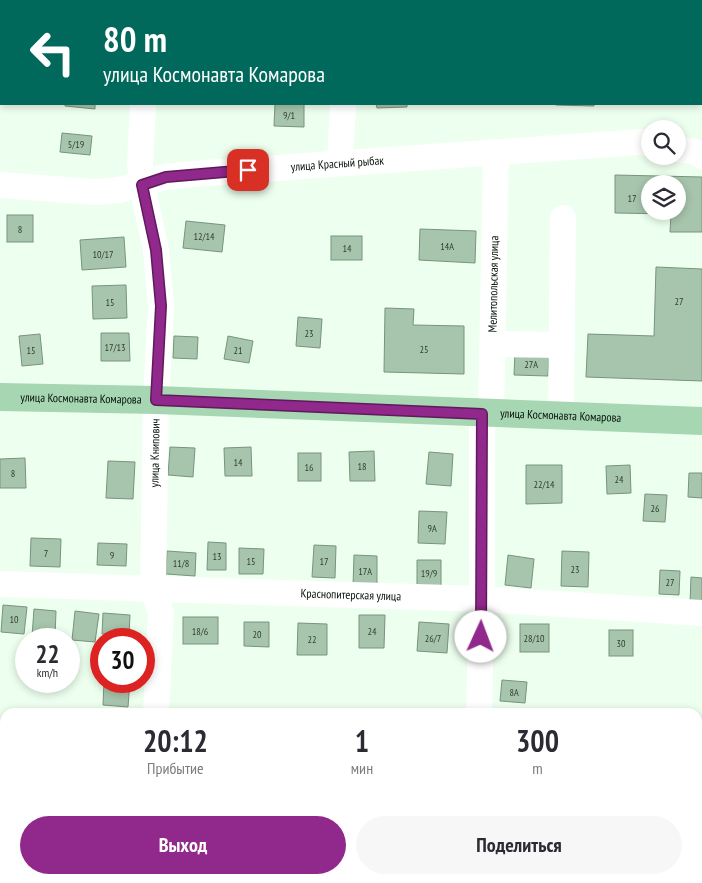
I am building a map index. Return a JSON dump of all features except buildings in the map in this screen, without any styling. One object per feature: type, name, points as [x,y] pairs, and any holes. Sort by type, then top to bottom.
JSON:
[{"type":"main road","name":"улица Космонавта Комарова","points":[[0,397],[156,400],[702,421]]},
{"type":"street","name":"улица Книпович","points":[[144,105],[140,163],[142,185],[156,250],[161,306],[156,400],[153,590],[161,612],[156,708]]},
{"type":"street","points":[[340,163],[343,105]]},
{"type":"street","name":"улица Красный рыбак","points":[[0,185],[96,192],[142,185],[175,176],[641,142]]},
{"type":"street","name":"Мелитопольская улица","points":[[479,708],[487,414],[494,344],[496,152]]},
{"type":"street","points":[[561,417],[564,218]]},
{"type":"street","points":[[494,344],[562,345]]},
{"type":"street","name":"Краснопитерская улица","points":[[0,584],[482,599],[702,613]]},
{"type":"route","points":[[248,170],[166,177],[142,185],[156,250],[161,306],[156,400],[482,414],[481,637]]}]
